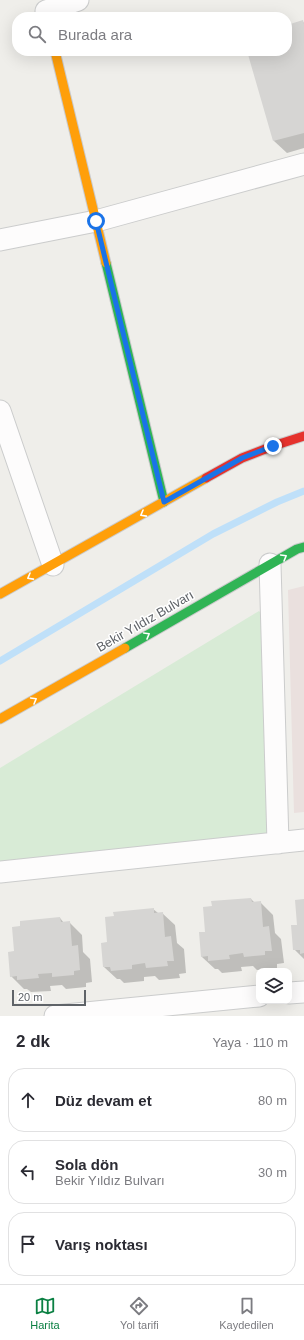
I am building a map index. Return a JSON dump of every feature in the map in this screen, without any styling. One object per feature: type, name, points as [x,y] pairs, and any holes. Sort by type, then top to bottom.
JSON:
[{"type":"main road","points":[[56,56],[164,502]]},
{"type":"main road","points":[[0,594],[242,458],[304,436]]},
{"type":"main road","name":"Bekir Yıldız Bulvarı","points":[[0,719],[270,564],[297,549],[304,547]]},
{"type":"street","points":[[45,10],[78,0]]},
{"type":"street","points":[[0,240],[96,221],[304,164]]},
{"type":"street","points":[[0,411],[53,565]]},
{"type":"street","points":[[270,564],[278,843]]},
{"type":"street","points":[[0,872],[304,840]]},
{"type":"street","points":[[292,993],[304,992]]},
{"type":"street","points":[[55,1016],[256,996]]},
{"type":"shaded area","points":[[304,586],[304,812],[294,813],[288,590]]},
{"type":"green space","points":[[259,611],[272,625],[279,840],[0,863],[0,768]]},
{"type":"building","points":[[303,20],[304,24],[304,133],[273,141],[248,56],[292,56],[292,23]]},
{"type":"building","points":[[251,898],[252,902],[261,901],[263,927],[269,926],[272,951],[265,951],[265,955],[244,957],[243,953],[229,955],[230,959],[208,961],[208,956],[201,957],[199,932],[205,932],[203,907],[212,906],[211,901]]},
{"type":"building","points":[[304,899],[304,953],[300,954],[300,950],[293,950],[291,925],[297,925],[295,900]]},
{"type":"building","points":[[154,908],[154,913],[163,912],[165,937],[171,936],[174,961],[167,961],[168,966],[146,968],[145,963],[132,965],[132,969],[111,971],[110,967],[103,967],[101,943],[107,942],[105,917],[114,916],[113,912]]},
{"type":"building","points":[[60,917],[61,922],[70,921],[72,946],[78,945],[80,970],[74,971],[74,975],[52,977],[52,973],[38,974],[39,978],[17,980],[17,976],[10,977],[8,952],[14,951],[12,927],[20,926],[20,921]]},
{"type":"waterway","points":[[0,661],[213,534],[277,502],[304,491]]},
{"type":"traffic: fast","points":[[106,263],[164,502]]},
{"type":"traffic: fast","points":[[125,648],[297,549],[304,547]]},
{"type":"traffic: slow","points":[[56,56],[106,263]]},
{"type":"traffic: slow","points":[[0,594],[206,478]]},
{"type":"traffic: slow","points":[[0,719],[125,648]]},
{"type":"traffic: jam","points":[[206,478],[242,458],[304,436]]},
{"type":"route","points":[[96,221],[164,502],[242,458],[273,446]]}]
